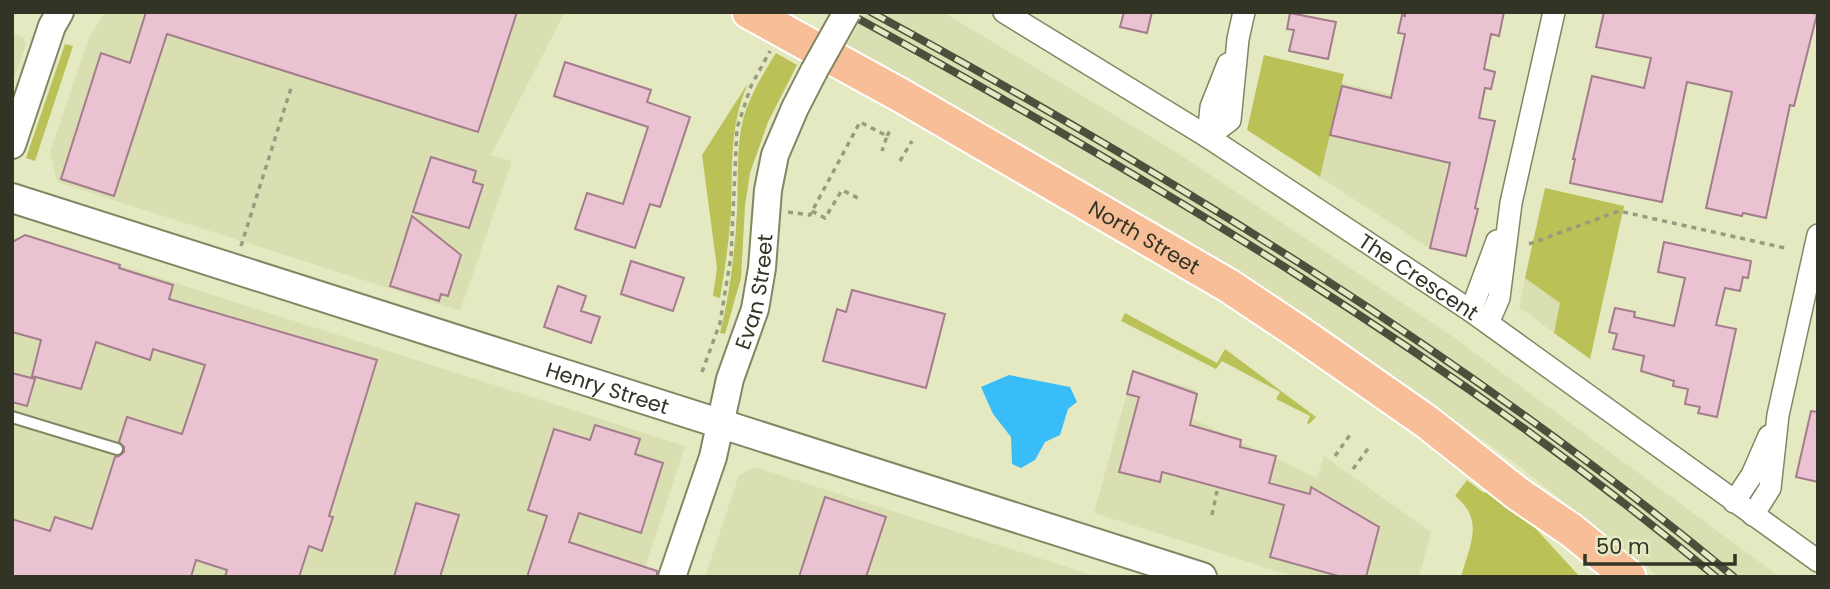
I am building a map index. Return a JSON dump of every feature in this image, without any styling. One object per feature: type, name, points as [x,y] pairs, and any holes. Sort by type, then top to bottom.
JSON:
[{"type":"highway","name":"North Street","points":[[750,12],[914,103],[1229,286],[1366,378],[1518,494],[1571,530],[1629,577]]},
{"type":"highway","name":"North Street","points":[[1518,494],[1557,539],[1596,577]]},
{"type":"main road","name":"Henry Street","points":[[12,198],[1202,577]]},
{"type":"street","points":[[12,145],[52,26],[60,12]]},
{"type":"street","name":"Evan Street","points":[[672,577],[713,457],[730,379],[748,332],[759,290],[768,190],[775,155],[795,108],[847,12]]},
{"type":"street","name":"The Crescent","points":[[1004,12],[1208,137],[1480,317],[1818,561]]},
{"type":"street","points":[[1208,137],[1211,107],[1238,39],[1244,12]]},
{"type":"street","points":[[1480,317],[1511,203],[1554,12]]},
{"type":"street","points":[[1753,515],[1770,488],[1778,415],[1818,235]]},
{"type":"street","points":[[1734,502],[1752,475],[1778,415]]},
{"type":"lane","points":[[12,416],[117,449]]},
{"type":"path","points":[[702,372],[720,323],[731,256],[737,128],[751,86],[774,43]]},
{"type":"path","points":[[241,246],[291,88]]},
{"type":"path","points":[[786,212],[810,215],[860,122],[887,136]]},
{"type":"path","points":[[882,151],[891,129]]},
{"type":"path","points":[[900,161],[912,141]]},
{"type":"path","points":[[812,211],[825,218],[842,190],[858,198]]},
{"type":"path","points":[[1529,244],[1619,211],[1785,248]]},
{"type":"path","points":[[1335,456],[1352,432]]},
{"type":"path","points":[[1353,469],[1370,446]]},
{"type":"path","points":[[1212,515],[1217,491]]},
{"type":"shaded area","points":[[106,12],[565,12],[491,155],[512,161],[460,311],[57,182],[50,152],[90,35]]},
{"type":"shaded area","points":[[866,12],[943,12],[1179,154],[1452,336],[1780,577],[1658,577],[1643,562],[1641,569],[1590,523],[1515,463],[1330,331],[1176,233],[846,47]]},
{"type":"shaded area","points":[[12,33],[22,36],[26,44],[12,84]]},
{"type":"shaded area","points":[[1341,83],[1460,109],[1429,248],[1320,177]]},
{"type":"shaded area","points":[[25,235],[685,446],[642,577],[12,577],[12,242]]},
{"type":"shaded area","points":[[1525,278],[1560,303],[1554,333],[1519,307]]},
{"type":"shaded area","points":[[1133,371],[1197,390],[1191,418],[1317,478],[1324,456],[1431,532],[1419,577],[1296,577],[1094,513]]},
{"type":"shaded area","points":[[755,467],[1098,577],[705,577],[739,475]]},
{"type":"green space","points":[[65,44],[73,46],[35,161],[26,158]]},
{"type":"green space","points":[[776,53],[797,65],[768,122],[750,173],[745,206],[741,278],[725,334],[720,333],[733,257],[740,134],[749,103]]},
{"type":"green space","points":[[1264,55],[1344,74],[1320,177],[1247,130]]},
{"type":"green space","points":[[748,83],[735,130],[730,222],[720,298],[713,296],[717,268],[702,155]]},
{"type":"green space","points":[[1545,188],[1624,206],[1590,359],[1554,333],[1560,303],[1525,278]]},
{"type":"green space","points":[[1125,313],[1217,363],[1225,349],[1316,417],[1307,423],[1310,416],[1276,399],[1280,392],[1222,361],[1216,369],[1121,321]]},
{"type":"green space","points":[[1467,480],[1484,493],[1491,485],[1516,507],[1580,577],[1461,577],[1473,533],[1470,514],[1455,496]]},
{"type":"water","points":[[1009,375],[1070,387],[1077,402],[1068,409],[1060,435],[1045,442],[1035,460],[1021,468],[1012,464],[1011,437],[993,414],[981,387]]},
{"type":"building","points":[[146,12],[517,12],[478,132],[167,34],[114,196],[61,179],[101,53],[130,63]]},
{"type":"building","points":[[1124,12],[1152,12],[1147,33],[1120,27]]},
{"type":"building","points":[[1405,12],[1504,12],[1499,36],[1491,34],[1484,69],[1495,72],[1491,89],[1485,88],[1479,118],[1495,121],[1466,256],[1430,248],[1450,163],[1330,135],[1342,86],[1391,98],[1405,34],[1398,33]]},
{"type":"building","points":[[1604,12],[1817,14],[1794,106],[1790,105],[1766,218],[1706,208],[1732,92],[1687,82],[1662,202],[1570,183],[1592,76],[1644,88],[1651,58],[1596,47]]},
{"type":"building","points":[[1290,13],[1336,22],[1328,59],[1289,51],[1294,30],[1287,29]]},
{"type":"building","points":[[565,62],[651,90],[647,102],[690,117],[660,207],[650,204],[635,248],[575,229],[587,193],[623,204],[648,127],[554,96]]},
{"type":"building","points":[[431,157],[476,171],[473,182],[483,185],[469,228],[413,212]]},
{"type":"building","points":[[412,216],[461,255],[448,296],[441,294],[439,301],[390,286]]},
{"type":"building","points":[[25,235],[173,285],[169,299],[377,360],[329,516],[333,517],[322,551],[309,546],[299,577],[225,577],[227,570],[196,560],[191,577],[12,577],[12,519],[50,531],[55,517],[92,529],[115,457],[124,452],[124,447],[119,442],[127,417],[182,434],[205,365],[153,349],[150,360],[96,342],[81,389],[32,376],[41,340],[12,332],[12,242]]},
{"type":"building","points":[[1664,242],[1751,261],[1748,278],[1743,277],[1740,291],[1725,288],[1716,325],[1736,329],[1717,417],[1698,413],[1700,407],[1685,404],[1688,389],[1673,386],[1674,381],[1641,371],[1644,356],[1613,349],[1617,334],[1609,332],[1615,308],[1635,312],[1634,317],[1674,326],[1685,278],[1658,272]]},
{"type":"building","points":[[631,261],[684,278],[673,311],[621,294]]},
{"type":"building","points":[[558,286],[586,296],[581,311],[600,317],[591,343],[544,327]]},
{"type":"building","points":[[852,290],[945,314],[926,388],[823,361],[837,309],[846,312]]},
{"type":"building","points":[[1133,371],[1197,394],[1190,425],[1241,440],[1240,447],[1276,456],[1269,483],[1310,494],[1311,487],[1379,527],[1366,577],[1342,577],[1270,557],[1284,505],[1162,472],[1160,482],[1119,472],[1139,397],[1127,394]]},
{"type":"building","points":[[12,373],[35,379],[27,406],[12,402]]},
{"type":"building","points":[[1811,411],[1818,412],[1818,482],[1796,477]]},
{"type":"building","points":[[595,425],[640,439],[635,454],[663,463],[641,533],[579,513],[569,542],[657,571],[657,577],[527,577],[547,516],[528,510],[554,429],[590,440]]},
{"type":"building","points":[[825,497],[886,517],[866,577],[799,577]]},
{"type":"building","points":[[416,503],[459,515],[440,577],[394,577]]},
{"type":"railway","points":[[846,12],[1073,139],[1184,205],[1404,344],[1510,418],[1716,577]]},
{"type":"railway","points":[[871,12],[1096,139],[1316,274],[1530,419],[1633,496],[1734,577]]}]
